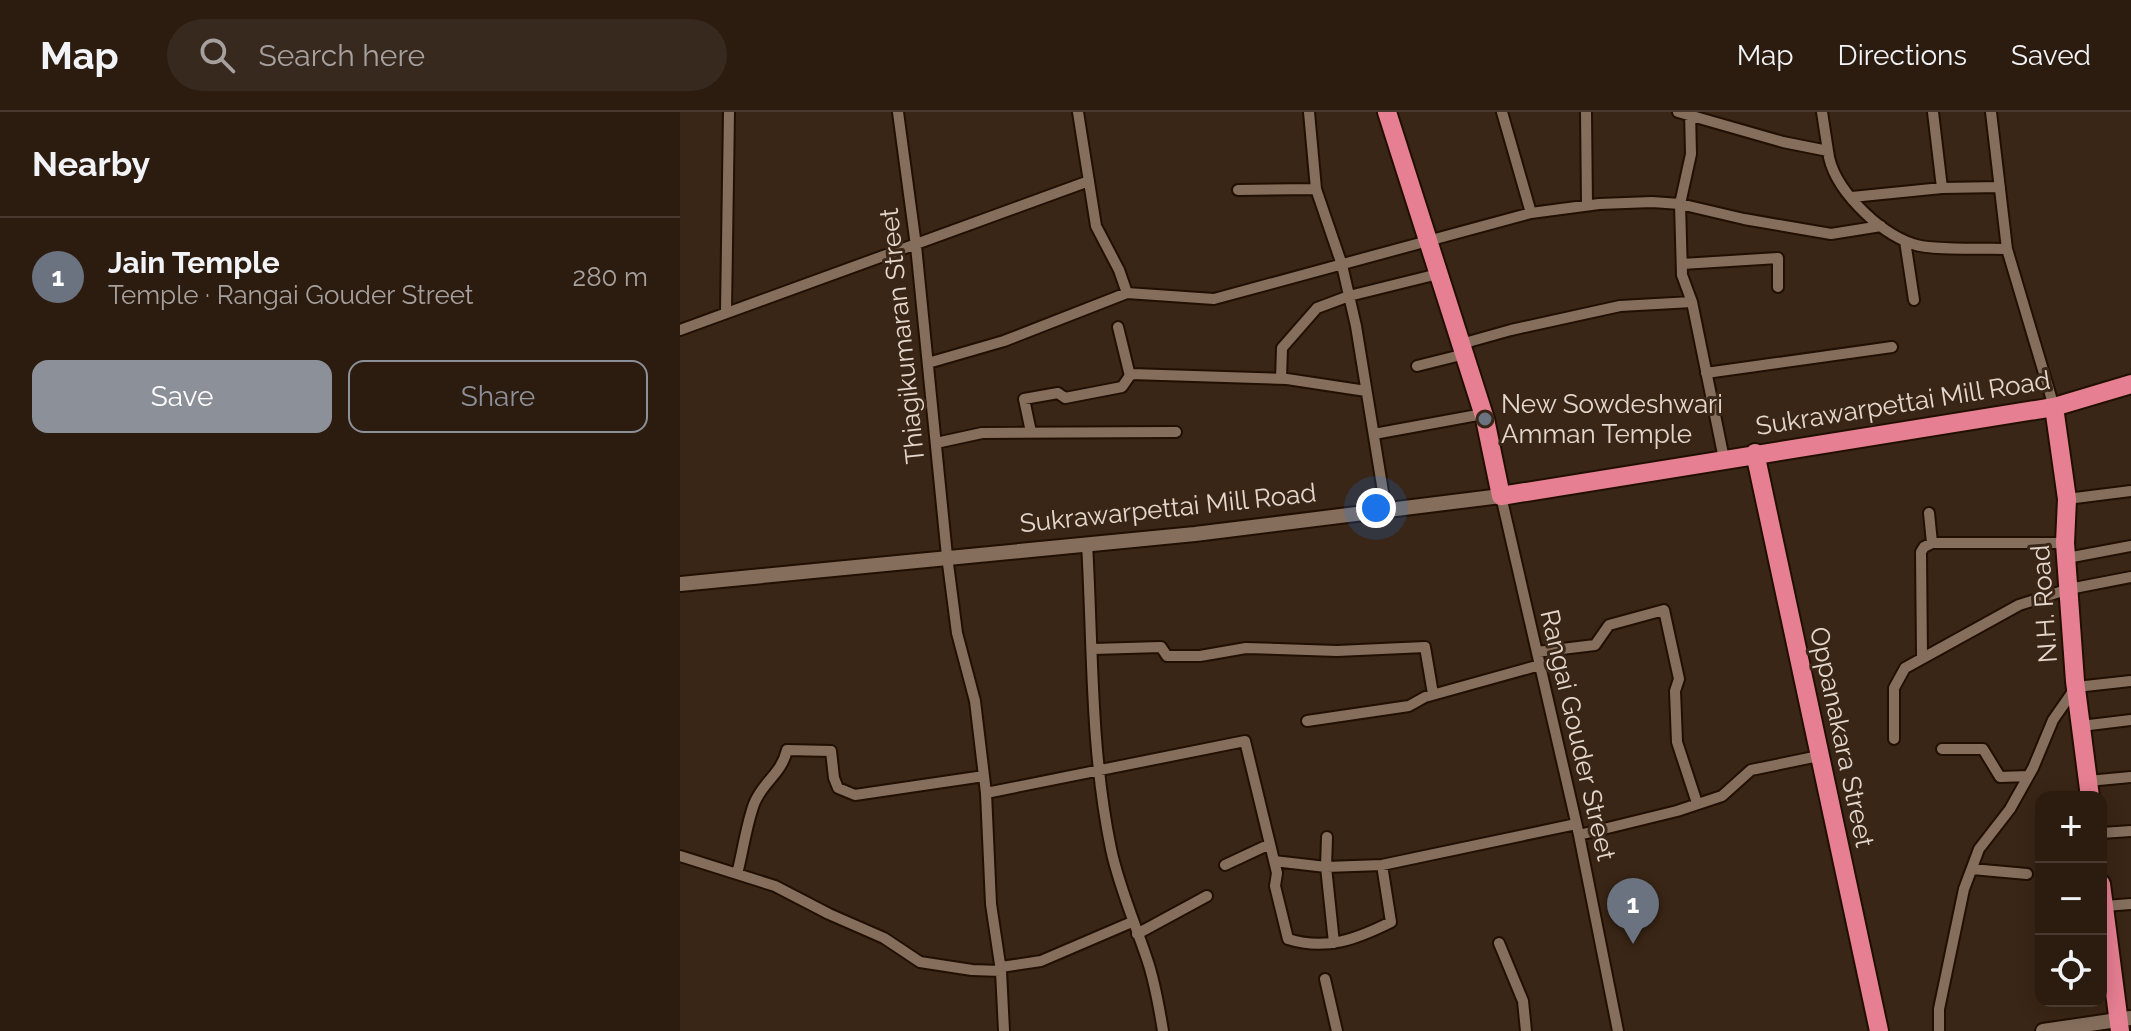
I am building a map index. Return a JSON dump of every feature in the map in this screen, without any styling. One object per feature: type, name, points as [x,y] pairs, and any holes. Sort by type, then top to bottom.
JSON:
[{"type":"highway","points":[[1387,112],[1483,414],[1501,496]]},
{"type":"highway","name":"Sukrawarpettai Mill Road","points":[[1501,496],[2054,407],[2131,384]]},
{"type":"highway","name":"N.H. Road","points":[[2054,407],[2067,499],[2066,550],[2076,687],[2089,789]]},
{"type":"highway","name":"Oppanakara Street","points":[[1755,453],[1879,1031]]},
{"type":"highway","points":[[2107,924],[2123,1023]]},
{"type":"street","points":[[726,311],[729,112]]},
{"type":"street","name":"Thiagikumaran Street","points":[[898,112],[916,246],[947,556],[957,633],[975,701],[986,793],[991,904],[1001,969],[1004,1031]]},
{"type":"street","points":[[1078,112],[1096,226],[1127,293]]},
{"type":"street","points":[[1309,112],[1316,189],[1342,265],[1349,296],[1386,510]]},
{"type":"street","points":[[1502,112],[1531,213]]},
{"type":"street","points":[[1586,112],[1587,205]]},
{"type":"street","points":[[1678,112],[1783,142],[1828,151]]},
{"type":"street","points":[[1822,112],[1830,167],[1836,180],[1881,226],[1916,246],[2007,249]]},
{"type":"street","points":[[1933,112],[1942,188]]},
{"type":"street","points":[[1991,112],[2007,249],[2054,407]]},
{"type":"street","points":[[1690,114],[1691,154],[1680,204],[1682,275],[1692,302],[1724,459]]},
{"type":"street","points":[[680,330],[1089,181]]},
{"type":"street","points":[[1852,197],[1942,188],[2000,187]]},
{"type":"street","points":[[1238,190],[1316,189]]},
{"type":"street","points":[[928,363],[1004,341],[1127,293],[1214,299],[1531,213],[1587,205],[1652,202],[1680,204],[1831,234],[1881,226]]},
{"type":"street","points":[[1905,241],[1914,300]]},
{"type":"street","points":[[1682,264],[1778,258],[1778,287]]},
{"type":"street","points":[[1281,379],[1282,348],[1317,308],[1349,296],[1438,274]]},
{"type":"street","points":[[1417,366],[1511,330],[1620,306],[1692,302]]},
{"type":"street","points":[[1031,432],[1024,399],[1058,393],[1065,398],[1122,387],[1130,376],[1118,327]]},
{"type":"street","points":[[1706,373],[1892,347]]},
{"type":"street","points":[[1130,376],[1281,379],[1366,391]]},
{"type":"street","points":[[1374,434],[1483,414]]},
{"type":"street","points":[[936,443],[982,433],[1176,432]]},
{"type":"street","points":[[2067,499],[2131,491]]},
{"type":"street","name":"Sukrawarpettai Mill Road","points":[[680,584],[1195,534],[1501,496]]},
{"type":"street","name":"Rangai Gouder Street","points":[[1501,496],[1578,829],[1618,1031]]},
{"type":"street","points":[[1929,513],[1932,543]]},
{"type":"street","points":[[1922,658],[1921,552],[1924,547],[1932,543],[2066,550],[2131,546]]},
{"type":"street","points":[[1087,544],[1093,649],[1092,702],[1111,849],[1132,922],[1148,960],[1163,1031]]},
{"type":"street","points":[[1894,739],[1894,688],[1905,668],[2019,605],[2069,589],[2131,577]]},
{"type":"street","points":[[1537,652],[1595,645],[1609,625],[1664,610],[1679,679],[1675,691],[1677,742],[1697,803]]},
{"type":"street","points":[[1093,649],[1161,647],[1167,656],[1200,656],[1246,648],[1337,651],[1425,647],[1433,694]]},
{"type":"street","points":[[1307,721],[1409,706],[1433,694],[1540,665]]},
{"type":"street","points":[[1939,1031],[1939,1009],[1964,889],[1979,849],[2010,809],[2053,720],[2076,687],[2131,681]]},
{"type":"street","points":[[2081,726],[2131,720]]},
{"type":"street","points":[[986,793],[1245,741],[1277,873],[1275,886],[1288,939],[1308,945],[1334,943],[1361,937],[1391,922],[1382,865]]},
{"type":"street","points":[[1942,749],[1983,749],[2000,777],[2028,776]]},
{"type":"street","points":[[737,874],[754,804],[766,782],[783,767],[787,750],[831,751],[838,788],[855,795],[984,776]]},
{"type":"street","points":[[1274,861],[1326,867],[1382,865],[1677,811],[1722,796],[1751,770],[1819,756]]},
{"type":"street","points":[[2089,789],[2131,777]]},
{"type":"street","points":[[2107,833],[2131,831]]},
{"type":"street","points":[[1327,837],[1326,867],[1334,943]]},
{"type":"street","points":[[1225,865],[1270,844]]},
{"type":"street","points":[[680,856],[775,886],[884,938],[920,962],[972,970],[1001,969],[1041,961],[1132,922]]},
{"type":"street","points":[[1972,869],[2027,874]]},
{"type":"street","points":[[1137,934],[1207,896]]},
{"type":"street","points":[[2107,906],[2131,904]]},
{"type":"street","points":[[1499,943],[1523,1001],[1526,1031]]},
{"type":"street","points":[[1325,979],[1337,1031]]},
{"type":"street","points":[[2043,1031],[2123,1023]]},
{"type":"place","name":"New Sowdeshwari Amman Temple","points":[[1485,419]]},
{"type":"place","name":"Jain Temple","points":[[1633,944]]}]
